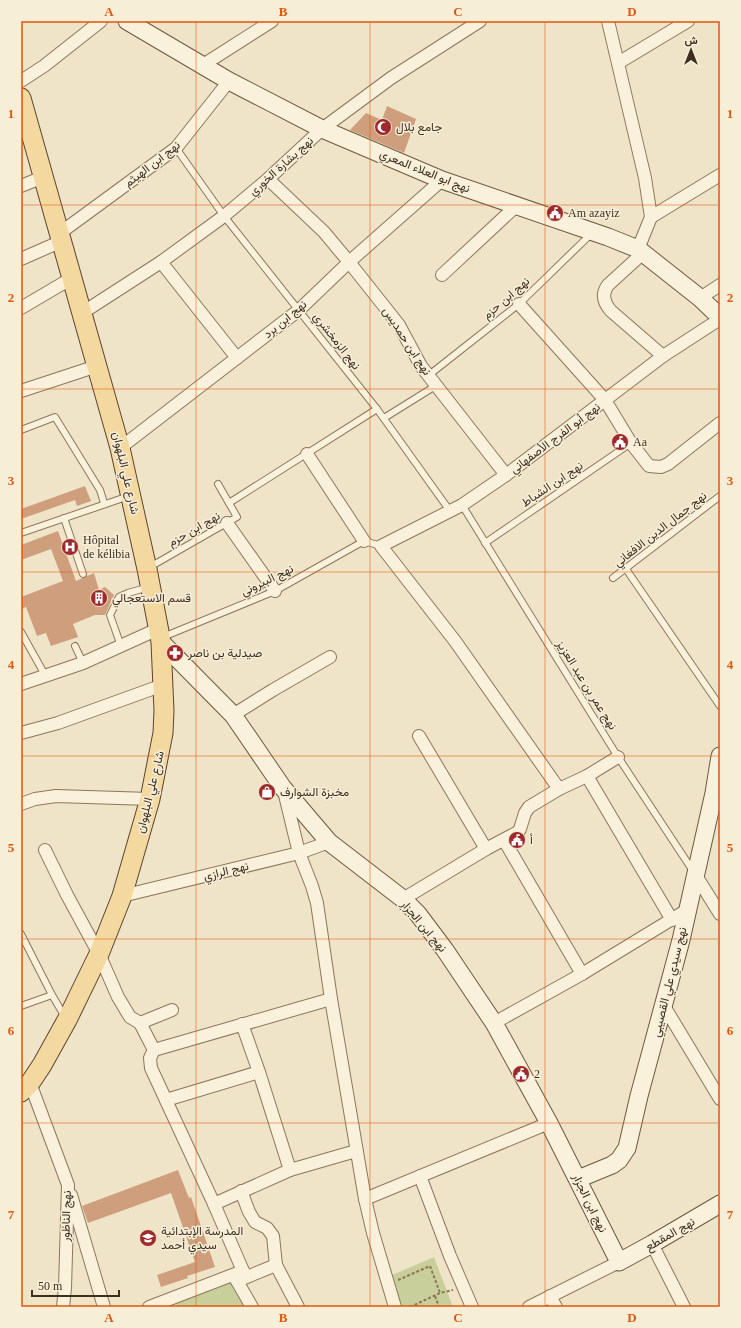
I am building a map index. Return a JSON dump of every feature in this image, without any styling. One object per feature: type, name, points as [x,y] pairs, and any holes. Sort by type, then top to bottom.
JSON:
[{"type":"main road","name":"شارع علي البلهوان","points":[[21,100],[120,448],[149,578],[160,636],[163,685],[163,733],[150,799],[122,896],[99,954],[67,1020],[42,1065],[25,1088]]},
{"type":"street","points":[[21,81],[44,66],[101,21]]},
{"type":"street","name":"نهج ابو العلاء المعري","points":[[127,21],[229,81],[322,128],[442,180],[593,232],[640,251],[700,298],[720,318]]},
{"type":"street","points":[[203,65],[272,21]]},
{"type":"street","name":"نهج بشارة الخوري","points":[[82,313],[161,262],[224,216],[268,179],[322,128],[391,78],[480,21]]},
{"type":"street","points":[[608,21],[645,178],[651,217],[640,251],[608,285],[604,295],[606,304],[611,311],[663,356]]},
{"type":"street","points":[[618,63],[688,21]]},
{"type":"street","name":"نهج ابن الهيثم","points":[[21,259],[61,237],[176,148],[229,81]]},
{"type":"street","points":[[651,217],[720,175]]},
{"type":"street","points":[[21,186],[43,177]]},
{"type":"street","name":"نهج ابن حمديس","points":[[268,179],[324,232],[349,262],[399,325],[415,355],[436,385],[506,475]]},
{"type":"street","name":"نهج ابن برد","points":[[120,448],[298,310],[349,262],[442,180]]},
{"type":"street","points":[[442,275],[516,206]]},
{"type":"street","points":[[161,262],[237,358]]},
{"type":"street","points":[[21,308],[72,278]]},
{"type":"street","points":[[700,298],[720,285]]},
{"type":"street","points":[[519,304],[605,400],[631,443],[649,466],[661,467],[668,464],[720,423]]},
{"type":"street","name":"نهج أبو الفرج الأصفهاني","points":[[381,546],[462,505],[506,475],[663,356],[720,318]]},
{"type":"street","points":[[21,391],[97,366]]},
{"type":"street","points":[[307,454],[364,541]]},
{"type":"street","points":[[227,523],[275,591]]},
{"type":"street","points":[[381,546],[455,641],[558,789]]},
{"type":"street","points":[[21,684],[83,663],[121,646],[160,636]]},
{"type":"street","name":"نهج ابن الجزار","points":[[160,636],[233,715],[283,788],[329,842],[403,899],[418,914],[445,950],[494,1023],[549,1123],[619,1262]]},
{"type":"street","points":[[233,715],[330,657]]},
{"type":"street","points":[[21,733],[58,723],[163,685]]},
{"type":"street","points":[[419,736],[486,849]]},
{"type":"street","name":"نهج سيدي علي القصيبي","points":[[578,1179],[612,1165],[619,1160],[627,1148],[639,1096],[681,940],[714,793],[720,756]]},
{"type":"street","points":[[403,899],[486,849],[504,840],[520,829],[524,813],[529,807],[558,789],[587,776],[618,757]]},
{"type":"street","points":[[587,776],[672,920]]},
{"type":"street","points":[[283,788],[299,853],[317,903],[331,998],[365,1199],[395,1307]]},
{"type":"street","points":[[21,804],[35,799],[56,796],[150,799]]},
{"type":"street","points":[[504,840],[582,974]]},
{"type":"street","name":"نهج الرازي","points":[[122,896],[299,853],[329,842]]},
{"type":"street","points":[[45,850],[99,954],[122,1003],[130,1017],[140,1023],[154,1050]]},
{"type":"street","points":[[695,874],[720,914]]},
{"type":"street","points":[[494,1023],[582,974],[687,910]]},
{"type":"street","points":[[252,1307],[214,1204],[150,1065],[150,1058],[154,1050],[331,998]]},
{"type":"street","points":[[664,1006],[718,1092]]},
{"type":"street","points":[[140,1023],[172,1010]]},
{"type":"street","points":[[242,1024],[290,1170]]},
{"type":"street","points":[[166,1100],[259,1072]]},
{"type":"street","name":"نهج الناظور","points":[[25,1088],[68,1185],[65,1288],[63,1307]]},
{"type":"street","points":[[365,1199],[549,1123]]},
{"type":"street","points":[[214,1204],[290,1170],[356,1151]]},
{"type":"street","points":[[420,1176],[450,1256],[472,1307]]},
{"type":"street","points":[[68,1185],[101,1306]]},
{"type":"street","points":[[241,1191],[249,1212],[255,1222],[267,1228],[273,1236],[276,1266],[298,1307]]},
{"type":"street","name":"نهج المقطع","points":[[619,1262],[720,1204]]},
{"type":"street","points":[[652,1244],[684,1307]]},
{"type":"street","points":[[529,1307],[619,1262]]},
{"type":"street","points":[[149,1307],[240,1276],[276,1266]]},
{"type":"street","points":[[550,1296],[556,1307]]},
{"type":"lane","name":"نهج الزمخشري","points":[[176,148],[224,216],[384,418],[450,511]]},
{"type":"lane","name":"نهج ابن حزم","points":[[429,374],[519,304],[593,232]]},
{"type":"lane","points":[[384,418],[436,385]]},
{"type":"lane","name":"نهج ابن حزم","points":[[229,503],[377,409]]},
{"type":"lane","points":[[21,430],[56,417],[100,490],[104,503]]},
{"type":"lane","name":"نهج ابن الشباط","points":[[485,543],[631,443]]},
{"type":"lane","name":"نهج ابن حزم","points":[[121,646],[110,615],[119,597],[128,593],[237,517],[218,484]]},
{"type":"lane","points":[[21,533],[104,503],[131,495]]},
{"type":"lane","name":"نهج جمال الدين الافغاني","points":[[613,578],[720,496]]},
{"type":"lane","name":"نهج عمر بن عبد العزيز","points":[[462,505],[618,757],[695,874]]},
{"type":"lane","points":[[64,518],[83,574]]},
{"type":"lane","points":[[364,541],[381,546]]},
{"type":"lane","name":"نهج البيروني","points":[[160,636],[275,591],[364,541]]},
{"type":"lane","points":[[626,569],[720,706]]},
{"type":"lane","points":[[21,632],[45,675]]},
{"type":"lane","points":[[75,646],[83,663]]},
{"type":"lane","points":[[21,934],[52,995],[67,1020]]},
{"type":"lane","points":[[21,1006],[52,995]]},
{"type":"path","points":[[398,1281],[430,1266],[440,1293]]},
{"type":"path","points":[[410,1307],[440,1293],[464,1287]]},
{"type":"path","points":[[434,1296],[439,1307]]},
{"type":"green space","points":[[434,1257],[453,1307],[392,1307],[383,1279]]},
{"type":"green space","points":[[230,1283],[245,1307],[177,1307],[176,1303]]},
{"type":"building","name":"جامع بلال","points":[[387,106],[416,119],[404,153],[350,130],[366,113],[382,120]]},
{"type":"building","points":[[85,486],[91,501],[77,506],[75,500],[21,519],[21,509]]},
{"type":"building","points":[[58,531],[76,581],[94,573],[99,590],[105,587],[114,595],[105,615],[95,615],[73,624],[78,637],[51,646],[46,633],[37,636],[26,607],[21,609],[21,597],[63,581],[51,549],[21,560],[21,545]]},
{"type":"building","points":[[178,1170],[189,1198],[191,1197],[215,1267],[187,1276],[188,1278],[161,1287],[157,1275],[195,1262],[171,1193],[88,1223],[82,1206]]},
{"type":"place","name":"جامع بلال","points":[[383,127]]},
{"type":"place","name":"Am azayiz","points":[[555,213]]},
{"type":"place","name":"Aa","points":[[620,442]]},
{"type":"place","name":"Hôpital de kélibia","points":[[70,547]]},
{"type":"place","name":"قسم الاستعجالي","points":[[99,598]]},
{"type":"place","name":"صيدلية بن ناصر","points":[[175,653]]},
{"type":"place","name":"مخبزة الشوارف","points":[[267,792]]},
{"type":"place","name":"أ","points":[[517,840]]},
{"type":"place","name":"2","points":[[521,1074]]},
{"type":"place","name":"المدرسة الإبتدائية سيدي أحمد","points":[[148,1238]]}]
